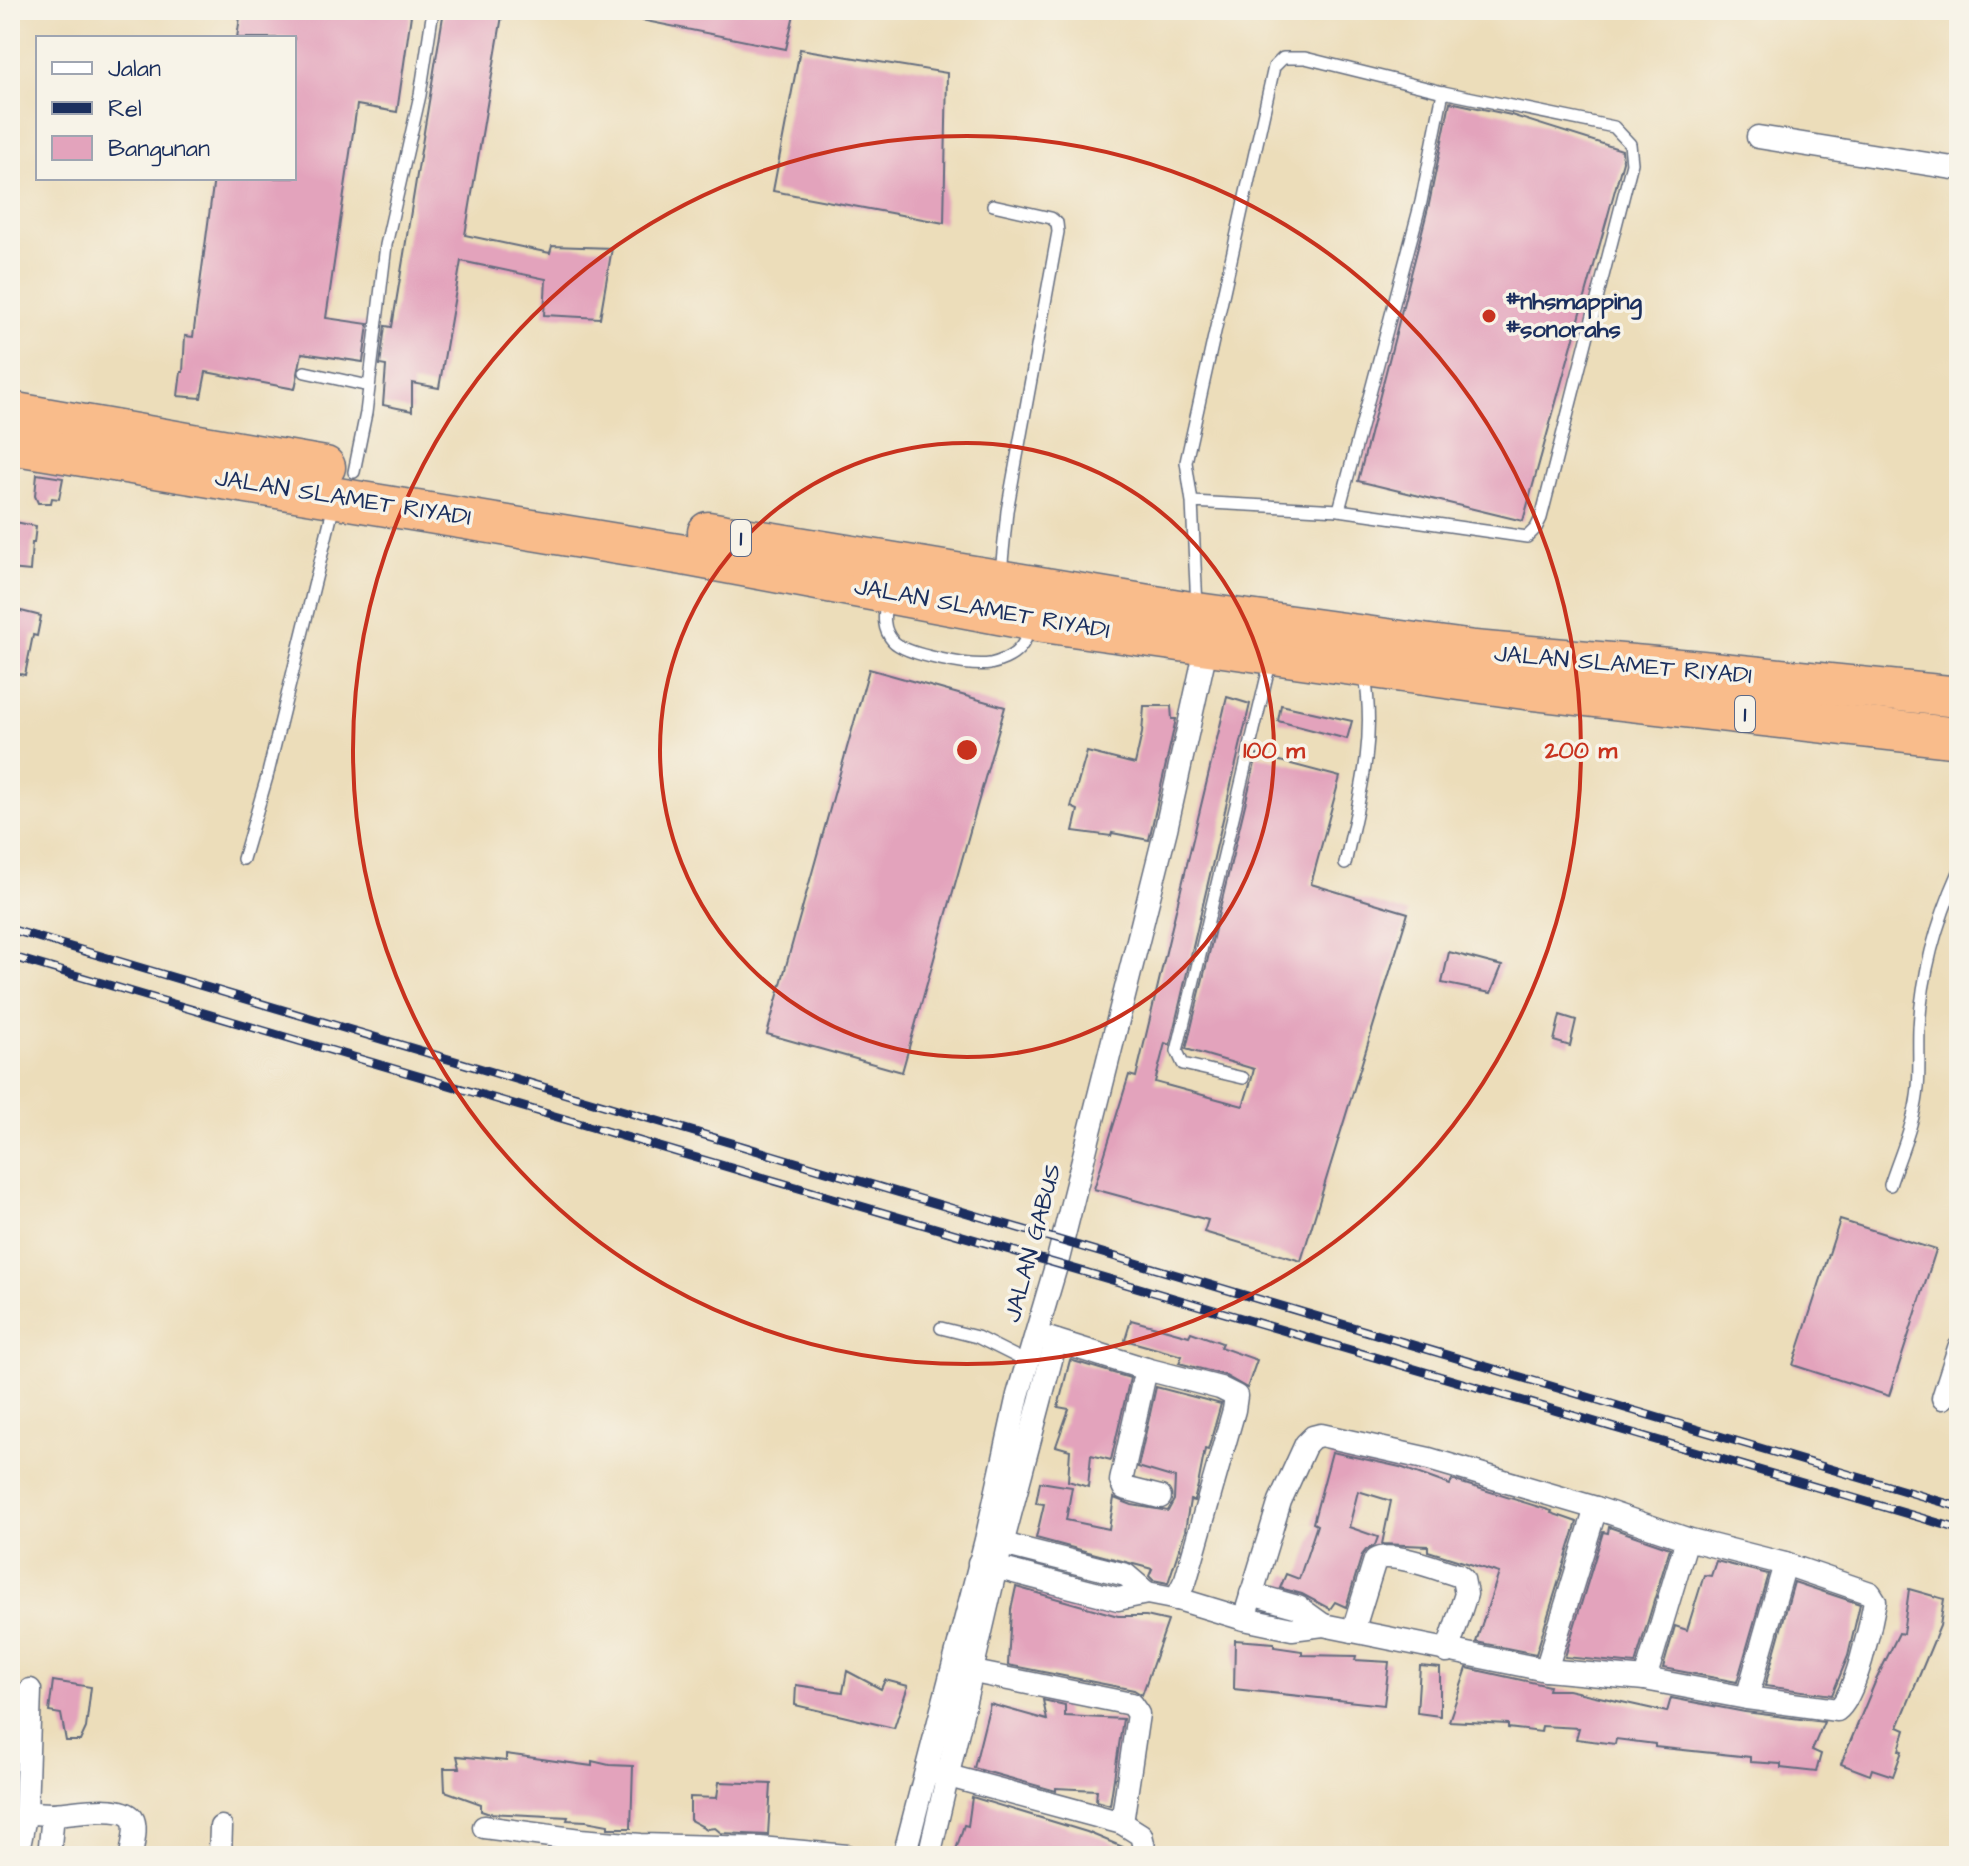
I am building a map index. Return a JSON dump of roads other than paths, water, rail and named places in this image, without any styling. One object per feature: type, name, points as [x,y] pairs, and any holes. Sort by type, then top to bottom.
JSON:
[{"type":"highway","name":"JALAN SLAMET RIYADI","points":[[10,412],[684,555],[1036,621],[1205,624],[1272,652],[1363,666],[1473,666]]},
{"type":"highway","name":"JALAN SLAMET RIYADI","points":[[10,444],[345,484],[1000,581],[1205,624],[1959,738]]},
{"type":"highway","name":"JALAN SLAMET RIYADI","points":[[1533,674],[1702,671],[1959,697]]},
{"type":"street","points":[[1758,137],[1959,169]]},
{"type":"street","name":"JALAN GABUS","points":[[991,1554],[1027,1362],[1046,1338],[1057,1263],[1166,829],[1205,624]]},
{"type":"street","points":[[929,1856],[948,1775],[964,1670],[1046,1338],[1220,1388],[1236,1396],[1186,1579],[1177,1599]]},
{"type":"street","points":[[1943,1398],[1959,1348]]},
{"type":"street","points":[[1146,1369],[1121,1481],[1124,1488],[1160,1497]]},
{"type":"street","points":[[991,1554],[1126,1575],[1147,1593],[1244,1619],[1292,1629],[1323,1625],[1546,1670],[1645,1679],[1747,1698],[1837,1710],[1844,1705],[1869,1633],[1875,1601],[1870,1593],[1785,1564],[1687,1539],[1596,1508],[1429,1459],[1321,1435],[1313,1437],[1306,1444],[1280,1501],[1244,1619]]},
{"type":"street","points":[[1546,1670],[1596,1508]]},
{"type":"street","points":[[1645,1679],[1687,1539]]},
{"type":"street","points":[[1353,1631],[1375,1560],[1393,1557],[1463,1579],[1466,1594],[1447,1652]]},
{"type":"street","points":[[1747,1698],[1785,1564]]},
{"type":"street","points":[[1251,1594],[1298,1607],[1323,1625]]},
{"type":"street","points":[[904,1856],[925,1770],[964,1670]]},
{"type":"street","points":[[964,1670],[1131,1704],[1138,1714],[1122,1823]]},
{"type":"street","points":[[17,1856],[26,1812],[30,1690]]},
{"type":"street","points":[[925,1770],[1122,1823],[1141,1835],[1146,1856]]},
{"type":"street","points":[[26,1812],[122,1812],[131,1817],[134,1824],[131,1856]]},
{"type":"street","points":[[49,1856],[53,1814]]},
{"type":"street","points":[[220,1856],[221,1827]]},
{"type":"street","points":[[484,1827],[611,1843],[760,1848],[847,1856]]},
{"type":"lane","points":[[243,859],[369,386],[386,245],[420,95],[433,10]]},
{"type":"lane","points":[[1192,502],[1339,510],[1527,537],[1536,528],[1632,163],[1630,144],[1614,127],[1443,92],[1305,58],[1283,58],[1274,67],[1186,462],[1205,624]]},
{"type":"lane","points":[[1339,510],[1421,202],[1443,92]]},
{"type":"lane","points":[[993,205],[1051,218],[1057,223],[1058,232],[1007,511],[1000,581]]},
{"type":"lane","points":[[305,372],[369,386]]},
{"type":"lane","points":[[887,593],[883,621],[890,639],[901,648],[965,663],[987,664],[1018,650],[1036,621]]},
{"type":"lane","points":[[1243,1078],[1183,1064],[1177,1051],[1272,652]]},
{"type":"lane","points":[[1345,864],[1369,745],[1370,709],[1363,666]]},
{"type":"lane","points":[[1890,1185],[1915,1109],[1925,972],[1947,898],[1959,872]]},
{"type":"lane","points":[[941,1328],[977,1337],[1027,1362]]},
{"type":"railway","points":[[10,929],[1959,1507]]},
{"type":"railway","points":[[10,956],[1959,1529]]},
{"type":"place","name":"#nhsmapping #sonorahs","points":[[1489,316]]}]
